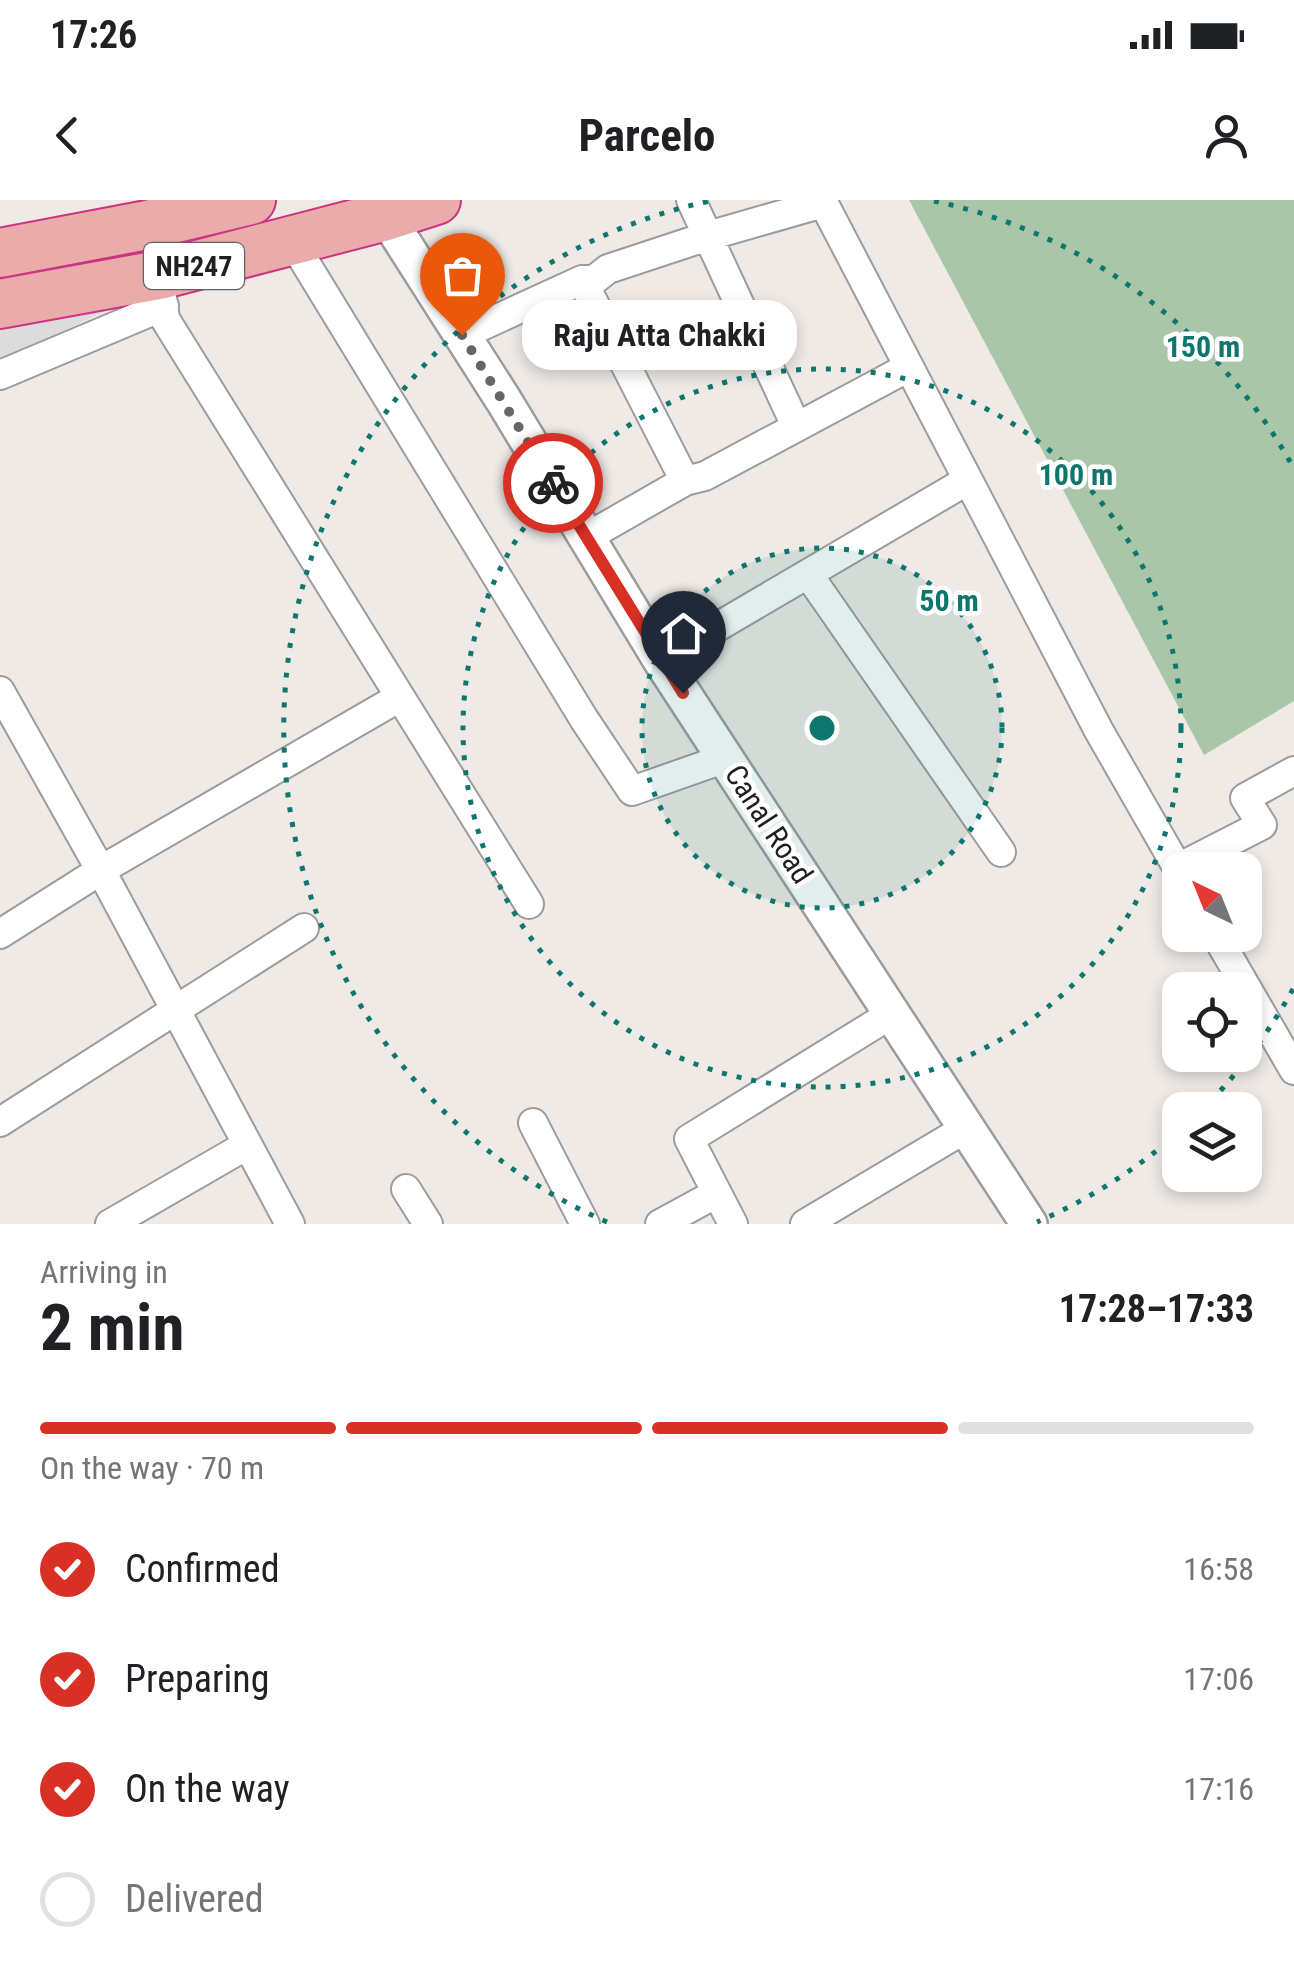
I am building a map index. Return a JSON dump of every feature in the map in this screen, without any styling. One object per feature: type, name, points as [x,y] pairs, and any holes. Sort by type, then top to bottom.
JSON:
[{"type":"highway","name":"NH247","points":[[0,254],[159,210],[251,200]]},
{"type":"highway","name":"NH247","points":[[0,304],[161,291],[381,208],[436,200]]},
{"type":"street","points":[[691,200],[796,426]]},
{"type":"street","points":[[462,335],[582,280],[594,280],[608,269],[822,201],[1099,731],[1169,852]]},
{"type":"street","name":"Canal Road","points":[[381,208],[661,660],[968,1127],[1024,1222]]},
{"type":"street","points":[[293,240],[584,719],[632,791],[726,758]]},
{"type":"street","points":[[582,280],[685,481]]},
{"type":"street","points":[[0,375],[161,291],[165,319],[529,904]]},
{"type":"street","points":[[587,538],[685,481],[705,476],[909,367]]},
{"type":"street","points":[[661,660],[968,480]]},
{"type":"street","points":[[808,574],[1000,852]]},
{"type":"street","points":[[0,691],[101,870],[290,1224]]},
{"type":"street","points":[[0,934],[101,870],[400,698]]},
{"type":"street","points":[[1212,852],[1262,825],[1245,798],[1294,771]]},
{"type":"street","points":[[0,1122],[304,928]]},
{"type":"street","points":[[1226,952],[1294,1070]]},
{"type":"street","points":[[734,1224],[689,1139],[893,1012]]},
{"type":"street","points":[[533,1122],[585,1224]]},
{"type":"street","points":[[804,1224],[968,1127]]},
{"type":"street","points":[[110,1224],[247,1145]]},
{"type":"street","points":[[406,1188],[428,1224]]},
{"type":"street","points":[[660,1224],[718,1193]]},
{"type":"shaded area","points":[[147,291],[0,361],[0,318]]},
{"type":"green space","points":[[909,200],[1294,200],[1294,701],[1204,755]]},
{"type":"way so far","points":[[462,335],[553,483]]},
{"type":"place","name":"Raju Atta Chakki","points":[[462,335]]},
{"type":"route","points":[[553,483],[683,693]]}]
